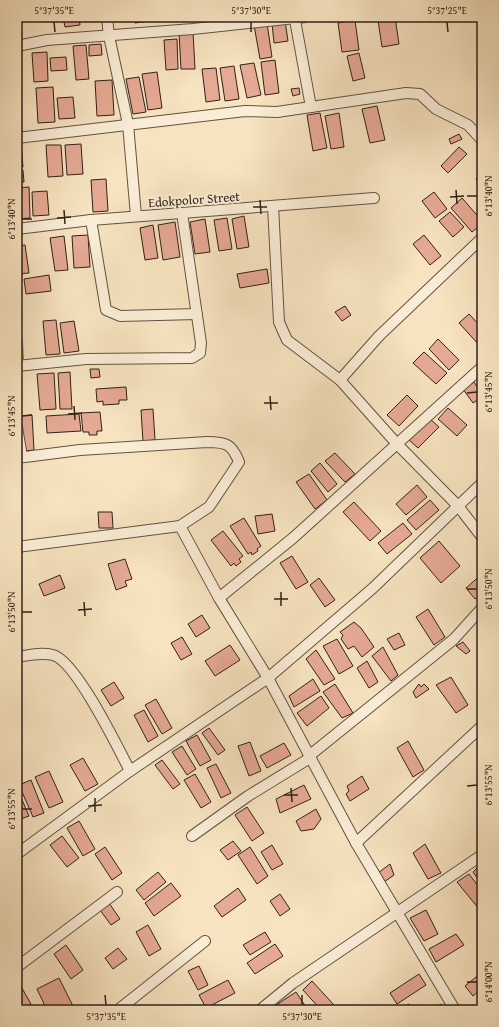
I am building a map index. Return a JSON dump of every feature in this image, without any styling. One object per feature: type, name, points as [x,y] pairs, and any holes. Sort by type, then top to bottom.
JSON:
[{"type":"street","points":[[107,17],[109,36],[128,124],[136,216]]},
{"type":"street","points":[[17,46],[47,40],[295,20],[305,17]]},
{"type":"street","points":[[295,20],[311,107]]},
{"type":"street","points":[[17,138],[245,111],[277,112],[406,93],[420,94],[436,109],[468,125],[482,140]]},
{"type":"street","name":"Edokpolor Street","points":[[17,229],[136,216],[374,198]]},
{"type":"street","points":[[273,206],[279,322],[287,340],[340,380],[397,444],[458,506],[482,537]]},
{"type":"street","points":[[17,343],[17,366],[86,359],[192,358],[200,354],[201,343],[182,213]]},
{"type":"street","points":[[91,220],[106,310],[120,316],[197,314]]},
{"type":"street","points":[[340,380],[379,336],[482,238]]},
{"type":"street","points":[[219,598],[293,538],[482,367]]},
{"type":"street","points":[[17,427],[19,458],[80,450],[222,442],[234,449],[239,462],[209,507],[180,526],[17,545]]},
{"type":"street","points":[[17,854],[130,771],[268,678],[373,588],[482,483]]},
{"type":"street","points":[[180,526],[219,598],[268,678],[356,843],[455,1010]]},
{"type":"street","points":[[192,836],[248,796],[309,757],[454,639],[482,608]]},
{"type":"street","points":[[17,657],[40,653],[55,655],[71,669],[99,712],[130,771]]},
{"type":"street","points":[[356,843],[482,726]]},
{"type":"street","points":[[260,1010],[293,983],[482,855]]},
{"type":"street","points":[[17,967],[118,892]]},
{"type":"street","points":[[118,1010],[205,941]]},
{"type":"building","points":[[63,17],[79,17],[80,25],[65,27]]},
{"type":"building","points":[[135,17],[149,17],[149,21],[135,23]]},
{"type":"building","points":[[395,17],[399,44],[382,47],[378,20]]},
{"type":"building","points":[[355,20],[359,50],[342,52],[338,23]]},
{"type":"building","points":[[285,21],[288,41],[274,43],[272,23]]},
{"type":"building","points":[[267,23],[272,57],[260,59],[254,25]]},
{"type":"building","points":[[193,32],[195,69],[181,69],[179,33]]},
{"type":"building","points":[[177,39],[178,69],[166,70],[164,40]]},
{"type":"building","points":[[101,44],[102,55],[89,56],[89,45]]},
{"type":"building","points":[[86,45],[89,79],[76,80],[73,46]]},
{"type":"building","points":[[47,52],[48,81],[34,82],[32,53]]},
{"type":"building","points":[[359,53],[365,78],[353,81],[347,56]]},
{"type":"building","points":[[66,57],[67,70],[51,71],[50,58]]},
{"type":"building","points":[[275,60],[279,93],[265,95],[261,62]]},
{"type":"building","points":[[254,63],[261,95],[247,98],[240,65]]},
{"type":"building","points":[[234,66],[239,99],[225,101],[220,68]]},
{"type":"building","points":[[216,68],[220,100],[206,102],[202,69]]},
{"type":"building","points":[[157,72],[162,108],[148,110],[142,74]]},
{"type":"building","points":[[139,77],[146,112],[133,114],[126,79]]},
{"type":"building","points":[[112,80],[114,115],[97,116],[95,81]]},
{"type":"building","points":[[53,87],[55,122],[38,123],[36,88]]},
{"type":"building","points":[[299,88],[300,94],[293,96],[291,89]]},
{"type":"building","points":[[73,97],[75,118],[59,119],[57,98]]},
{"type":"building","points":[[377,106],[385,140],[370,143],[362,109]]},
{"type":"building","points":[[320,113],[327,148],[313,151],[307,115]]},
{"type":"building","points":[[339,113],[344,147],[331,149],[325,116]]},
{"type":"building","points":[[459,134],[462,139],[451,144],[449,139]]},
{"type":"building","points":[[21,143],[23,167],[17,167],[17,144]]},
{"type":"building","points":[[81,144],[83,174],[67,175],[65,145]]},
{"type":"building","points":[[46,145],[61,145],[63,176],[48,177]]},
{"type":"building","points":[[459,147],[467,154],[448,173],[441,166]]},
{"type":"building","points":[[17,170],[23,170],[24,182],[17,182]]},
{"type":"building","points":[[482,174],[482,186],[476,179]]},
{"type":"building","points":[[106,179],[108,211],[93,212],[91,180]]},
{"type":"building","points":[[29,187],[30,218],[17,219],[17,188]]},
{"type":"building","points":[[47,191],[49,215],[33,216],[32,192]]},
{"type":"building","points":[[434,192],[447,209],[435,218],[422,201]]},
{"type":"building","points":[[462,198],[482,221],[482,224],[472,232],[451,208]]},
{"type":"building","points":[[450,212],[464,227],[453,237],[439,221]]},
{"type":"building","points":[[244,216],[249,247],[237,249],[232,219]]},
{"type":"building","points":[[227,218],[232,249],[219,251],[214,220]]},
{"type":"building","points":[[205,219],[210,252],[195,254],[190,222]]},
{"type":"building","points":[[175,222],[180,257],[163,260],[158,225]]},
{"type":"building","points":[[153,225],[158,258],[145,260],[140,228]]},
{"type":"building","points":[[88,235],[90,267],[74,268],[72,236]]},
{"type":"building","points":[[424,235],[441,256],[430,265],[413,244]]},
{"type":"building","points":[[64,236],[68,270],[55,271],[50,238]]},
{"type":"building","points":[[25,245],[29,273],[17,274],[17,246]]},
{"type":"building","points":[[267,269],[269,283],[240,288],[237,274]]},
{"type":"building","points":[[49,275],[51,291],[26,294],[24,279]]},
{"type":"building","points":[[345,306],[351,315],[342,321],[335,312]]},
{"type":"building","points":[[469,314],[482,328],[482,345],[480,346],[459,323]]},
{"type":"building","points":[[56,320],[60,354],[46,355],[43,321]]},
{"type":"building","points":[[74,321],[79,351],[64,353],[60,323]]},
{"type":"building","points":[[438,339],[459,360],[449,370],[429,349]]},
{"type":"building","points":[[424,352],[447,373],[436,384],[413,363]]},
{"type":"building","points":[[90,369],[99,369],[100,377],[91,378]]},
{"type":"building","points":[[70,372],[72,409],[60,409],[58,373]]},
{"type":"building","points":[[54,373],[56,409],[40,410],[37,374]]},
{"type":"building","points":[[474,382],[482,394],[482,397],[473,403],[463,389]]},
{"type":"building","points":[[126,387],[127,400],[119,400],[119,404],[103,405],[103,401],[97,402],[96,389]]},
{"type":"building","points":[[407,395],[418,406],[399,426],[387,415]]},
{"type":"building","points":[[448,408],[467,425],[457,436],[438,419]]},
{"type":"building","points":[[153,409],[155,440],[143,441],[141,410]]},
{"type":"building","points":[[100,412],[102,431],[97,431],[97,435],[89,435],[89,432],[83,432],[81,413]]},
{"type":"building","points":[[79,414],[81,431],[47,433],[46,416]]},
{"type":"building","points":[[32,415],[34,450],[23,451],[20,416]]},
{"type":"building","points":[[430,419],[439,427],[418,448],[409,440]]},
{"type":"building","points":[[335,453],[355,474],[345,482],[325,461]]},
{"type":"building","points":[[320,463],[337,484],[328,492],[311,471]]},
{"type":"building","points":[[309,474],[327,500],[315,509],[296,482]]},
{"type":"building","points":[[417,485],[427,497],[406,515],[396,504]]},
{"type":"building","points":[[430,500],[439,510],[416,530],[407,520]]},
{"type":"building","points":[[354,502],[381,531],[370,541],[343,512]]},
{"type":"building","points":[[98,512],[112,512],[113,528],[99,528]]},
{"type":"building","points":[[272,514],[275,531],[258,534],[255,516]]},
{"type":"building","points":[[244,518],[261,546],[257,549],[258,551],[252,555],[251,552],[248,554],[230,526]]},
{"type":"building","points":[[403,523],[412,534],[387,554],[378,543]]},
{"type":"building","points":[[223,531],[243,556],[239,559],[241,562],[236,566],[234,563],[231,566],[211,540]]},
{"type":"building","points":[[439,541],[460,566],[441,583],[420,558]]},
{"type":"building","points":[[292,556],[308,582],[296,589],[280,563]]},
{"type":"building","points":[[125,559],[132,579],[125,581],[127,586],[116,590],[108,564]]},
{"type":"building","points":[[482,574],[482,593],[475,599],[466,588]]},
{"type":"building","points":[[60,575],[65,588],[44,596],[39,584]]},
{"type":"building","points":[[319,578],[335,600],[325,607],[310,585]]},
{"type":"building","points":[[428,609],[445,637],[434,645],[416,617]]},
{"type":"building","points":[[202,615],[210,628],[196,637],[188,624]]},
{"type":"building","points":[[354,622],[361,628],[374,647],[362,657],[354,646],[348,649],[341,639],[343,635],[340,632]]},
{"type":"building","points":[[399,633],[405,645],[394,650],[387,639]]},
{"type":"building","points":[[182,637],[192,654],[181,660],[171,643]]},
{"type":"building","points":[[337,639],[353,666],[339,674],[323,646]]},
{"type":"building","points":[[463,642],[470,651],[466,654],[456,646]]},
{"type":"building","points":[[230,645],[240,660],[215,676],[205,661]]},
{"type":"building","points":[[383,647],[398,675],[391,681],[372,656]]},
{"type":"building","points":[[316,650],[335,679],[324,685],[306,659]]},
{"type":"building","points":[[367,661],[378,682],[369,688],[357,668]]},
{"type":"building","points":[[451,677],[468,705],[456,713],[436,685]]},
{"type":"building","points":[[313,679],[320,691],[294,707],[289,696]]},
{"type":"building","points":[[114,682],[124,698],[111,706],[101,690]]},
{"type":"building","points":[[335,684],[353,713],[342,718],[323,692]]},
{"type":"building","points":[[419,684],[421,687],[424,684],[429,689],[416,698],[413,692]]},
{"type":"building","points":[[321,696],[329,708],[307,726],[297,713]]},
{"type":"building","points":[[156,699],[172,728],[162,734],[145,705]]},
{"type":"building","points":[[144,710],[158,736],[148,742],[134,715]]},
{"type":"building","points":[[209,728],[225,750],[218,755],[202,733]]},
{"type":"building","points":[[197,735],[211,760],[200,766],[186,741]]},
{"type":"building","points":[[481,739],[482,748],[479,750],[477,744]]},
{"type":"building","points":[[408,741],[424,770],[413,777],[397,748]]},
{"type":"building","points":[[250,742],[261,771],[249,776],[238,746]]},
{"type":"building","points":[[284,743],[291,755],[267,768],[260,756]]},
{"type":"building","points":[[182,746],[196,769],[187,775],[172,752]]},
{"type":"building","points":[[83,758],[98,784],[85,791],[70,765]]},
{"type":"building","points":[[162,760],[180,784],[173,789],[155,765]]},
{"type":"building","points":[[216,764],[231,793],[221,798],[207,768]]},
{"type":"building","points":[[49,771],[63,802],[49,808],[35,777]]},
{"type":"building","points":[[195,774],[211,802],[201,808],[184,780]]},
{"type":"building","points":[[362,776],[369,789],[350,801],[346,794],[349,791],[347,786]]},
{"type":"building","points":[[31,780],[44,813],[33,817],[19,785]]},
{"type":"building","points":[[304,785],[311,799],[280,813],[276,799]]},
{"type":"building","points":[[17,788],[29,816],[18,820],[17,818]]},
{"type":"building","points":[[247,807],[264,833],[252,841],[235,815]]},
{"type":"building","points":[[316,809],[321,819],[314,829],[301,831],[296,821]]},
{"type":"building","points":[[79,821],[95,849],[83,856],[67,828]]},
{"type":"building","points":[[62,836],[79,858],[67,867],[50,845]]},
{"type":"building","points":[[233,841],[241,851],[228,860],[220,850]]},
{"type":"building","points":[[425,844],[441,873],[428,879],[413,853]]},
{"type":"building","points":[[272,845],[283,864],[272,870],[261,852]]},
{"type":"building","points":[[105,847],[122,873],[112,880],[95,854]]},
{"type":"building","points":[[250,847],[268,876],[257,884],[238,855]]},
{"type":"building","points":[[482,863],[482,885],[473,872]]},
{"type":"building","points":[[390,864],[394,875],[384,882],[378,873]]},
{"type":"building","points":[[158,872],[166,882],[144,900],[136,890]]},
{"type":"building","points":[[469,874],[482,891],[482,907],[479,909],[457,882]]},
{"type":"building","points":[[171,883],[181,896],[154,916],[145,903]]},
{"type":"building","points":[[238,888],[246,900],[222,917],[214,906]]},
{"type":"building","points":[[280,894],[290,909],[280,916],[270,901]]},
{"type":"building","points":[[109,903],[120,919],[111,925],[100,910]]},
{"type":"building","points":[[426,910],[438,934],[424,941],[410,918]]},
{"type":"building","points":[[148,925],[161,949],[149,956],[136,932]]},
{"type":"building","points":[[265,932],[271,942],[250,955],[243,945]]},
{"type":"building","points":[[456,934],[464,945],[436,962],[429,949]]},
{"type":"building","points":[[275,944],[283,956],[255,974],[247,963]]},
{"type":"building","points":[[66,945],[83,970],[71,979],[54,954]]},
{"type":"building","points":[[118,948],[127,959],[113,969],[105,958]]},
{"type":"building","points":[[199,966],[208,985],[198,990],[188,971]]},
{"type":"building","points":[[481,973],[482,988],[473,996],[465,986]]},
{"type":"building","points":[[419,974],[426,985],[397,1004],[390,993]]},
{"type":"building","points":[[59,978],[75,1010],[47,1010],[37,989]]},
{"type":"building","points":[[228,980],[235,993],[206,1008],[199,995]]},
{"type":"building","points":[[312,981],[334,1005],[328,1010],[321,1010],[303,990]]},
{"type":"building","points":[[19,983],[31,1004],[22,1009],[17,1000],[17,984]]},
{"type":"building","points":[[296,992],[308,1010],[280,1010],[276,1005]]},
{"type":"building","points":[[409,1004],[412,1010],[400,1010],[400,1009]]},
{"type":"building","points":[[441,1004],[445,1010],[439,1010],[436,1007]]}]
